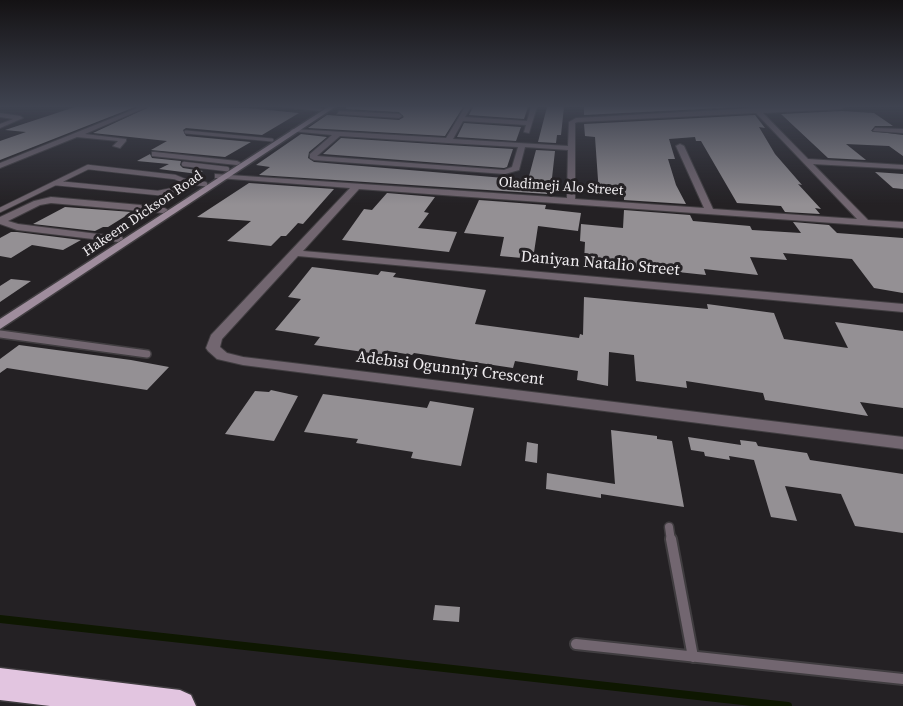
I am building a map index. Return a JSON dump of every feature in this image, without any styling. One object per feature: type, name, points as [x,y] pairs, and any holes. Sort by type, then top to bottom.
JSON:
[{"type":"highway","points":[[0,684],[180,706]]},
{"type":"main road","name":"Hakeem Dickson Road","points":[[4,318],[272,140]]},
{"type":"main road","name":"Hakeem Dickson Road","points":[[4,318],[118,238],[278,140]]},
{"type":"street","points":[[0,166],[62,140]]},
{"type":"street","points":[[117,146],[124,140]]},
{"type":"street","points":[[331,140],[313,156],[314,158],[505,172],[516,168],[522,145]]},
{"type":"street","points":[[434,140],[571,148]]},
{"type":"street","points":[[571,140],[571,201]]},
{"type":"street","points":[[786,140],[865,222]]},
{"type":"street","points":[[680,146],[710,211]]},
{"type":"street","name":"Oladimeji Alo Street","points":[[155,154],[226,171],[357,186],[903,225]]},
{"type":"street","points":[[806,161],[903,167]]},
{"type":"street","name":"Adebisi Ogunniyi Crescent","points":[[357,186],[216,338],[213,348],[222,357],[903,443]]},
{"type":"street","points":[[0,221],[37,203],[51,200],[162,210]]},
{"type":"street","points":[[0,221],[17,227],[118,238]]},
{"type":"street","name":"Daniyan Natalio Street","points":[[295,253],[903,308]]},
{"type":"lane","points":[[184,164],[226,171]]},
{"type":"lane","points":[[0,210],[91,167],[175,177],[187,182],[205,184]]},
{"type":"lane","points":[[53,183],[158,193],[173,190],[187,182]]},
{"type":"lane","points":[[0,334],[147,354]]},
{"type":"lane","points":[[669,527],[693,657]]},
{"type":"lane","points":[[576,644],[903,679]]},
{"type":"building","points":[[3,140],[51,140],[0,160],[0,141]]},
{"type":"building","points":[[157,140],[251,142],[225,157],[151,150],[167,141]]},
{"type":"building","points":[[292,140],[323,140],[309,152],[308,158],[314,162],[528,180],[536,150],[555,151],[551,187],[548,194],[259,175],[270,167],[256,165]]},
{"type":"building","points":[[339,140],[513,149],[507,167],[504,168],[323,154]]},
{"type":"building","points":[[539,140],[556,140],[556,143],[538,142]]},
{"type":"building","points":[[595,140],[669,140],[675,159],[668,159],[676,185],[686,204],[624,200],[624,196],[599,194]]},
{"type":"building","points":[[767,140],[775,154],[802,185],[798,184],[821,209],[815,208],[820,214],[785,212],[781,206],[737,203],[701,141],[696,141]]},
{"type":"building","points":[[809,140],[903,140],[903,156],[889,146],[846,144],[866,160],[828,158]]},
{"type":"building","points":[[150,154],[152,158],[181,161],[180,165],[183,168],[203,171],[198,174],[159,169],[169,164],[137,161]]},
{"type":"building","points":[[875,172],[903,174],[903,189],[893,188]]},
{"type":"building","points":[[249,183],[334,189],[303,224],[298,223],[286,236],[281,236],[271,246],[227,241],[251,221],[197,217]]},
{"type":"building","points":[[387,193],[435,197],[424,212],[429,213],[418,228],[457,232],[449,252],[342,240],[364,209],[372,210]]},
{"type":"building","points":[[479,200],[546,205],[545,209],[581,213],[578,231],[538,226],[533,259],[500,256],[504,237],[464,233]]},
{"type":"building","points":[[65,207],[132,212],[108,227],[95,231],[33,224]]},
{"type":"building","points":[[624,210],[690,215],[693,221],[750,226],[752,230],[801,233],[793,222],[829,225],[837,233],[903,238],[903,293],[874,288],[852,259],[783,253],[787,260],[750,257],[758,275],[704,269],[706,275],[584,262],[585,242],[580,241],[581,224],[623,228]]},
{"type":"building","points":[[11,232],[81,240],[63,250],[32,245],[11,258],[0,256],[0,238]]},
{"type":"building","points":[[312,267],[378,275],[381,271],[396,273],[393,277],[486,290],[475,324],[579,338],[580,334],[583,335],[584,297],[708,309],[707,304],[774,313],[784,339],[848,348],[835,322],[903,331],[903,408],[860,402],[868,416],[765,400],[763,393],[686,381],[687,388],[636,381],[634,355],[609,352],[608,386],[577,380],[578,371],[515,361],[513,368],[414,353],[412,355],[388,351],[385,355],[314,345],[320,337],[275,330],[301,299],[288,297]]},
{"type":"building","points":[[11,279],[31,281],[0,302],[0,286]]},
{"type":"building","points":[[19,345],[169,367],[147,390],[7,368],[0,373],[0,359]]},
{"type":"building","points":[[271,390],[298,396],[274,441],[225,434],[255,391],[269,392]]},
{"type":"building","points":[[323,394],[427,408],[430,401],[474,408],[461,466],[411,458],[413,452],[356,443],[358,439],[304,432]]},
{"type":"building","points":[[611,430],[657,436],[657,439],[672,441],[684,507],[601,494],[601,498],[546,489],[547,473],[615,484]]},
{"type":"building","points":[[688,437],[741,445],[740,440],[756,442],[758,446],[807,453],[810,460],[903,474],[903,533],[855,526],[841,494],[785,486],[797,521],[771,517],[754,460],[729,456],[730,460],[705,456],[704,452],[691,450]]},
{"type":"building","points":[[527,442],[538,444],[537,463],[525,461]]},
{"type":"building","points":[[435,605],[460,607],[459,622],[433,620]]},
{"type":"waterway","points":[[0,619],[788,706]]}]
